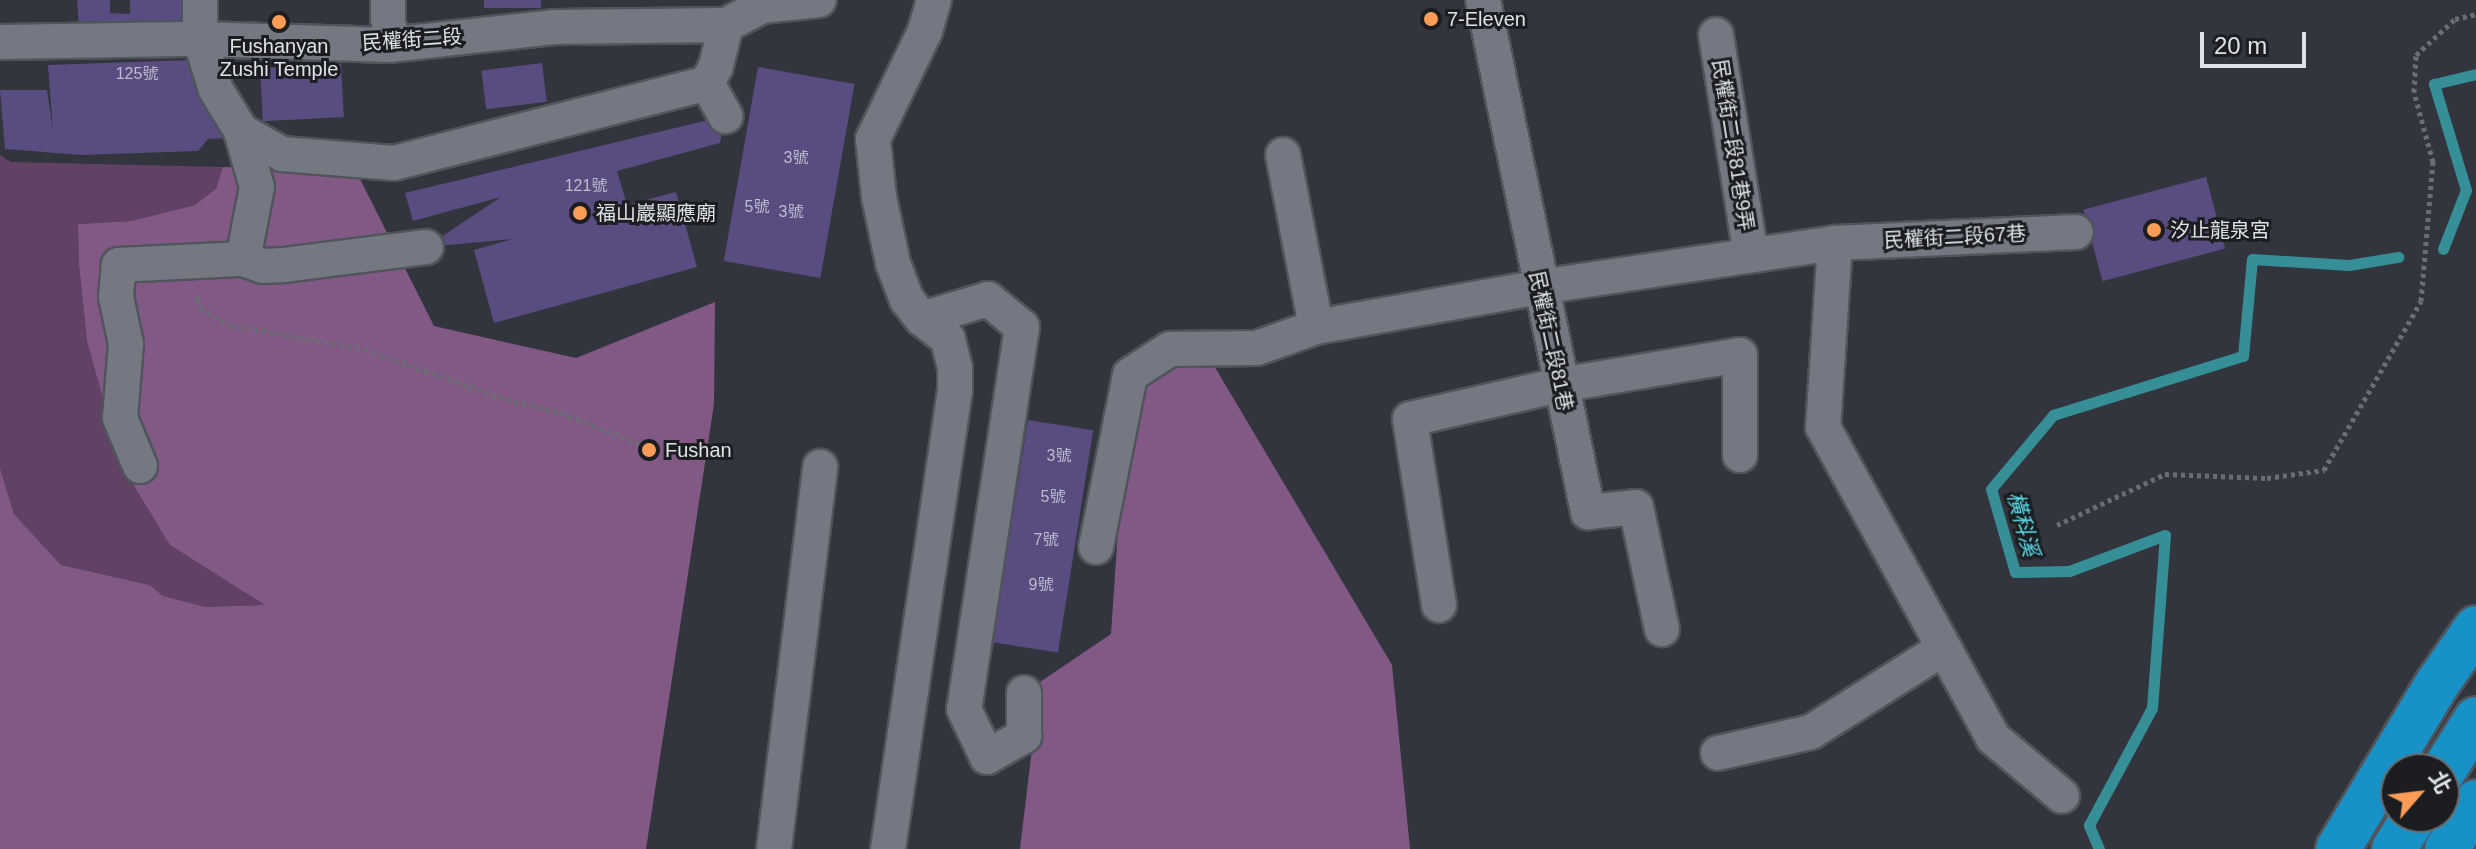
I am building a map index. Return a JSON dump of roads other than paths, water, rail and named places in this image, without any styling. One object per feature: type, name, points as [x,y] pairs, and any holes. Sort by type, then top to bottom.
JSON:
[{"type":"highway","points":[[2338,849],[2437,684],[2476,628]]},
{"type":"highway","points":[[2455,753],[2476,719]]},
{"type":"highway","points":[[2447,849],[2476,802]]},
{"type":"street","points":[[200,0],[200,39],[216,90],[241,131],[257,187],[243,259]]},
{"type":"street","points":[[388,0],[389,45]]},
{"type":"street","name":"民權街二段","points":[[0,42],[200,39],[389,45],[554,13],[726,25],[762,6],[819,0]]},
{"type":"street","points":[[888,849],[955,392],[955,368],[948,339],[922,319],[907,300],[893,263],[879,197],[873,139],[925,31],[934,0]]},
{"type":"street","name":"民權街二段81巷","points":[[1483,0],[1588,512],[1636,507],[1662,629]]},
{"type":"street","points":[[241,131],[282,154],[394,163],[707,83],[716,66],[726,25]]},
{"type":"street","name":"民權街二段81巷9弄","points":[[1716,35],[1751,255]]},
{"type":"street","points":[[707,83],[725,116]]},
{"type":"street","points":[[1283,155],[1316,327]]},
{"type":"street","name":"民權街二段67巷","points":[[1835,243],[2076,232]]},
{"type":"street","points":[[1835,243],[1823,427],[1993,738],[2062,796]]},
{"type":"street","name":"民權街二段81巷9弄","points":[[1096,547],[1130,375],[1170,349],[1257,348],[1316,327],[1540,287],[1835,243]]},
{"type":"street","points":[[140,466],[120,418],[126,344],[116,297],[119,265],[243,259],[263,266],[284,265],[426,247]]},
{"type":"street","points":[[922,319],[988,299],[1022,327],[964,709],[987,757],[1024,736],[1024,693]]},
{"type":"street","points":[[1439,605],[1410,419],[1560,385],[1740,355],[1740,455]]},
{"type":"street","points":[[774,849],[820,467]]},
{"type":"street","points":[[1718,753],[1811,732],[1944,648]]},
{"type":"waterway","name":"橫科溪","points":[[2443,249],[2466,190],[2434,84],[2476,74]]},
{"type":"waterway","name":"橫科溪","points":[[2099,849],[2089,825],[2152,708],[2165,535],[2069,571],[2015,572],[1991,489],[2053,415],[2243,356],[2252,259],[2349,265],[2398,257]]},
{"type":"place","name":"7-Eleven","points":[[1431,19]]},
{"type":"place","name":"Fushanyan Zushi Temple","points":[[279,22]]},
{"type":"place","name":"福山巖顯應廟","points":[[580,213]]},
{"type":"place","name":"汐止龍泉宮","points":[[2154,230]]},
{"type":"place","name":"Fushan","points":[[649,450]]}]
